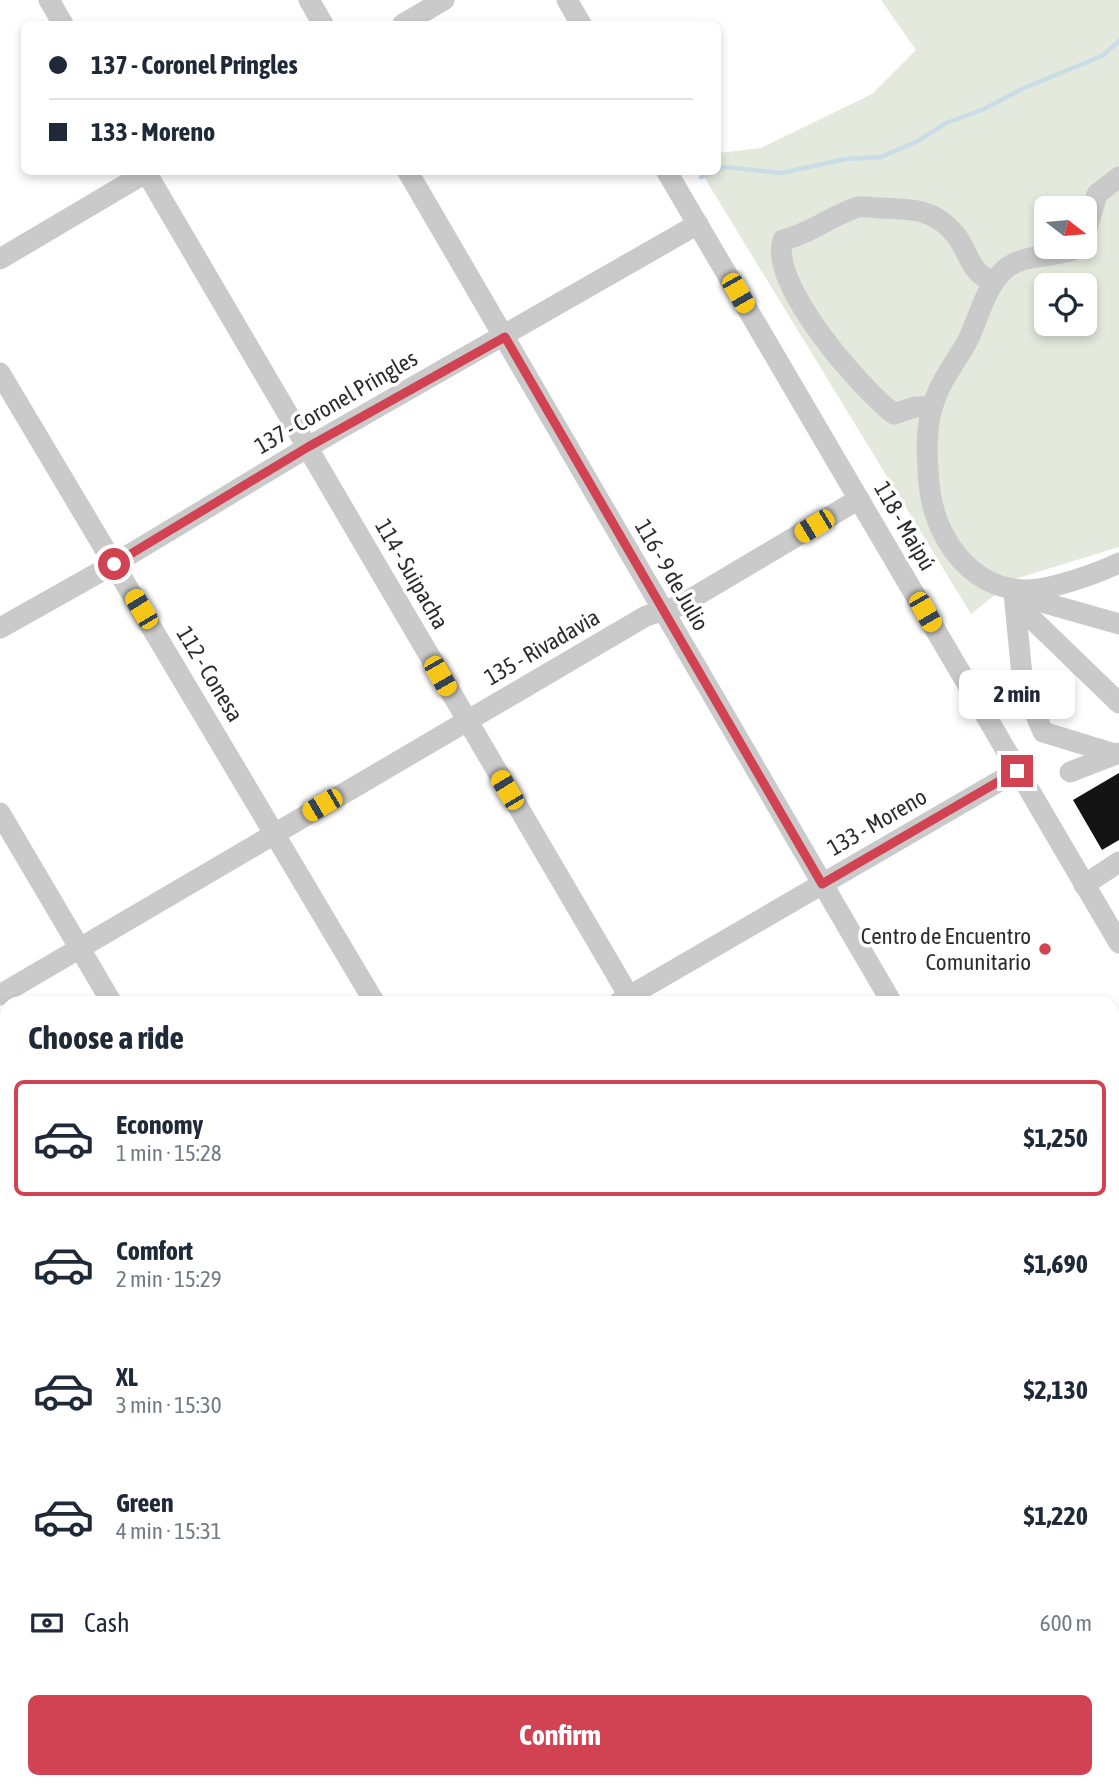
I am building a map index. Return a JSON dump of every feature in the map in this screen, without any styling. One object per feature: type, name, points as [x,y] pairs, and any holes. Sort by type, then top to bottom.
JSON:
[{"type":"street","points":[[49,0],[61,21]]},
{"type":"street","points":[[309,0],[321,21]]},
{"type":"street","points":[[408,21],[444,0]]},
{"type":"street","points":[[567,0],[579,21]]},
{"type":"street","points":[[0,259],[141,175]]},
{"type":"street","name":"114 - Suipacha","points":[[148,175],[624,996]]},
{"type":"street","name":"116 - 9 de Julio","points":[[410,175],[888,996]]},
{"type":"street","name":"118 - Maipú","points":[[669,175],[1119,943]]},
{"type":"street","points":[[1096,196],[1119,177]]},
{"type":"street","points":[[932,407],[915,407],[894,414],[869,394],[812,322],[794,291],[781,262],[783,240],[802,236],[859,207],[912,208],[941,220],[960,241],[972,269],[993,281]]},
{"type":"street","name":"137 - Coronel Pringles","points":[[0,628],[114,564],[308,447],[505,337],[698,224]]},
{"type":"street","points":[[1034,257],[1007,267],[993,281],[967,341],[932,407],[928,469],[939,527],[958,557],[974,573],[1013,591],[1119,624]]},
{"type":"street","name":"112 - Conesa","points":[[0,373],[371,996]]},
{"type":"street","name":"135 - Rivadavia","points":[[0,995],[646,616],[680,606],[859,499]]},
{"type":"street","points":[[1013,591],[1041,588],[1119,564]]},
{"type":"street","points":[[1013,591],[1030,617],[1119,703]]},
{"type":"street","points":[[1013,591],[1023,685],[1042,732],[1117,753]]},
{"type":"street","points":[[1070,772],[1117,753]]},
{"type":"street","name":"133 - Moreno","points":[[635,996],[1017,771]]},
{"type":"street","points":[[0,813],[108,996]]},
{"type":"street","points":[[1084,885],[1119,862]]},
{"type":"shaded area","points":[[881,0],[1119,0],[1119,547],[1015,579],[971,614],[703,175],[721,175],[721,153],[761,148],[872,94],[916,50]]},
{"type":"building","points":[[1119,773],[1119,840],[1102,850],[1073,800]]},
{"type":"waterway","points":[[721,168],[781,173],[846,159],[881,157],[918,141],[946,123],[984,109],[1024,88],[1102,56],[1119,41]]},
{"type":"waterway","points":[[701,177],[706,175]]},
{"type":"place","name":"Centro de Encuentro Comunitario","points":[[1045,949]]},
{"type":"route","points":[[114,564],[308,447],[505,337],[822,884],[1017,771]]}]
